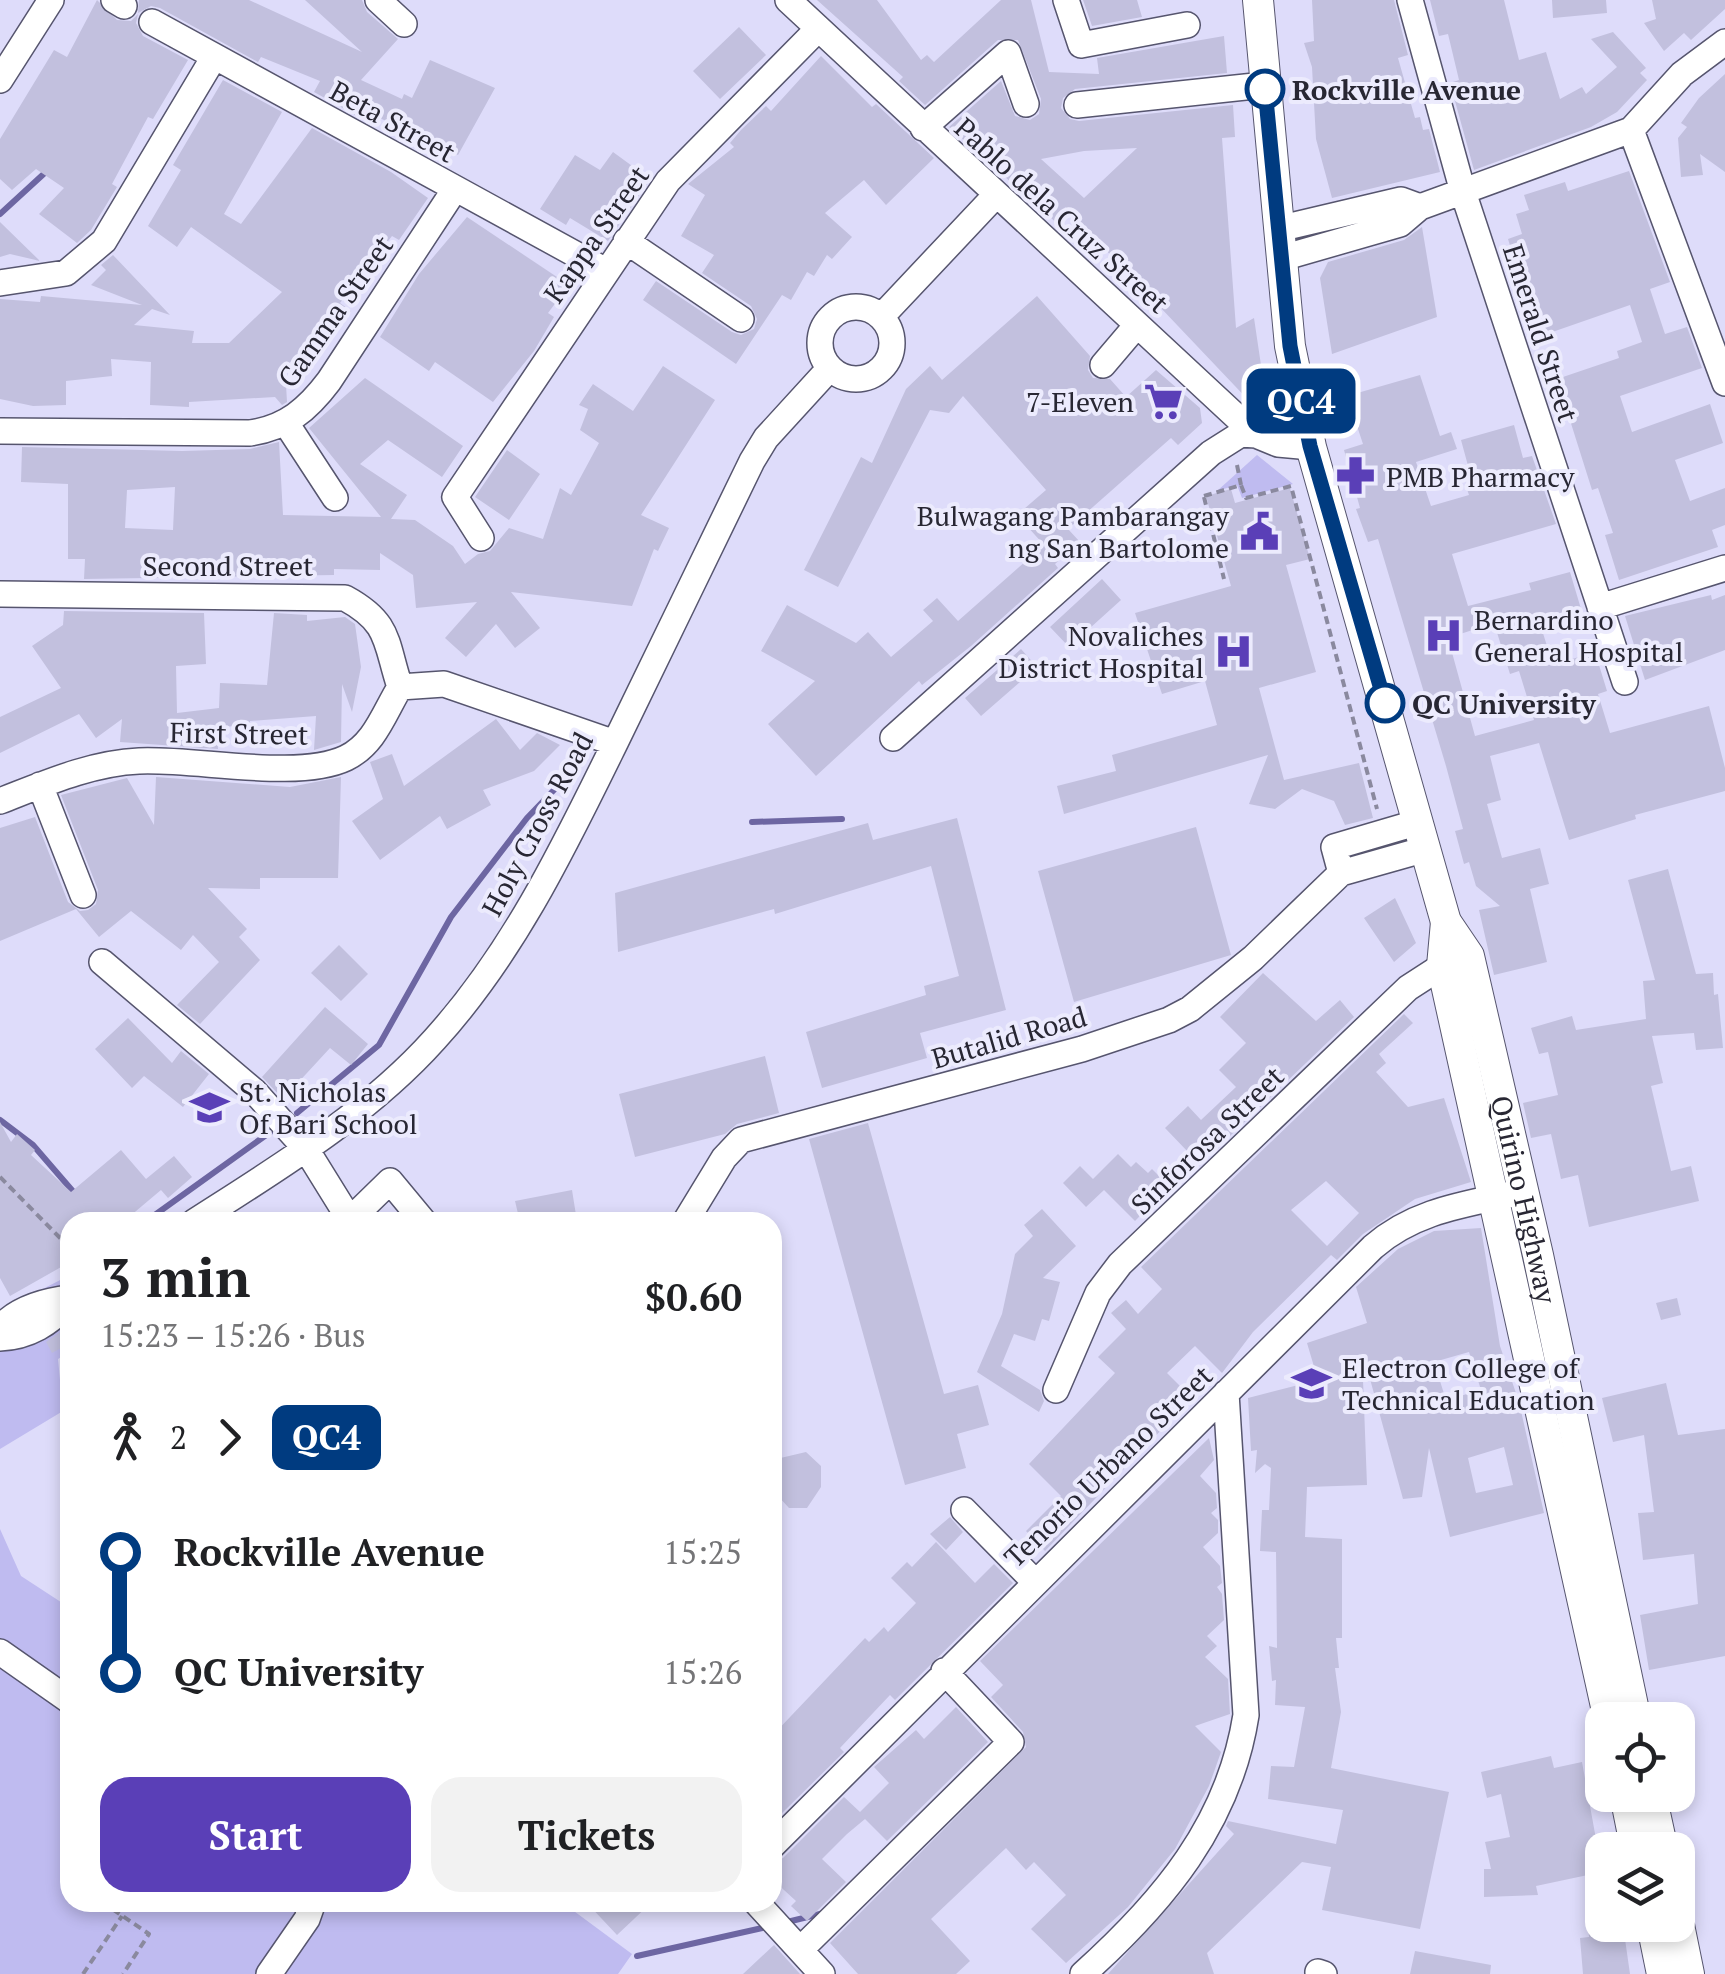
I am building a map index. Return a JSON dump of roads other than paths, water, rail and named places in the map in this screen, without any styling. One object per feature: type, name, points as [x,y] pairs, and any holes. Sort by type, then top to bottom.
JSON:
[{"type":"main road","name":"Quirino Highway","points":[[1258,0],[1290,346],[1310,446],[1446,922],[1469,956],[1509,1194],[1508,1262],[1553,1396],[1631,1702]]},
{"type":"main road","name":"Quirino Highway","points":[[1446,922],[1442,966],[1509,1194],[1538,1255],[1553,1396]]},
{"type":"main road","points":[[1508,1262],[1538,1255]]},
{"type":"main road","name":"Quirino Highway","points":[[1575,1492],[1606,1702]]},
{"type":"main road","points":[[1655,1942],[1661,1974]]},
{"type":"main road","points":[[1682,1942],[1689,1974]]},
{"type":"street","points":[[0,80],[51,0]]},
{"type":"street","points":[[378,0],[404,24]]},
{"type":"street","name":"Pablo dela Cruz Street","points":[[788,0],[1256,434],[1278,444],[1310,446]]},
{"type":"street","points":[[1066,0],[1081,45],[1187,25]]},
{"type":"street","name":"Emerald Street","points":[[1410,0],[1463,192],[1625,682]]},
{"type":"street","name":"Beta Street","points":[[152,22],[606,271]]},
{"type":"street","name":"Kappa Street","points":[[480,538],[455,496],[626,241],[686,160],[817,30]]},
{"type":"street","points":[[1280,244],[1400,224],[1420,207],[1631,130],[1682,74],[1725,42]]},
{"type":"street","points":[[923,128],[1008,53],[1026,104]]},
{"type":"street","points":[[0,284],[66,273],[104,240],[214,57]]},
{"type":"street","points":[[1077,105],[1264,85]]},
{"type":"street","points":[[1631,130],[1725,381]]},
{"type":"street","name":"Gamma Street","points":[[0,431],[250,433],[286,423],[315,400],[329,381],[455,189]]},
{"type":"street","points":[[881,316],[995,196]]},
{"type":"street","points":[[626,241],[740,318]]},
{"type":"street","points":[[858,306],[881,316],[892,339],[891,352],[877,372],[852,379],[830,368],[819,346],[826,322],[846,308],[858,306]]},
{"type":"street","points":[[1104,365],[1138,325]]},
{"type":"street","name":"Holy Cross Road","points":[[210,1212],[306,1150],[393,1081],[466,1001],[529,912],[752,461],[775,428],[830,368]]},
{"type":"street","points":[[1203,461],[1224,416],[1219,399]]},
{"type":"street","points":[[286,423],[335,498]]},
{"type":"street","points":[[893,738],[1203,461],[1241,434],[1256,434]]},
{"type":"street","points":[[1600,607],[1725,568]]},
{"type":"street","name":"Second Street","points":[[0,594],[345,598],[377,619],[400,686]]},
{"type":"street","points":[[400,686],[444,684],[615,743]]},
{"type":"street","name":"First Street","points":[[0,801],[98,766],[139,761],[258,766],[318,765],[344,760],[376,732],[400,686]]},
{"type":"street","points":[[40,785],[83,894]]},
{"type":"street","points":[[1341,873],[1334,847],[1383,833],[1422,835]]},
{"type":"street","name":"Butalid Road","points":[[691,1212],[724,1158],[741,1140],[1082,1049],[1190,1009],[1254,958],[1341,873],[1422,835]]},
{"type":"street","points":[[102,962],[255,1092],[306,1150],[345,1212]]},
{"type":"street","name":"Sinforosa Street","points":[[1056,1390],[1098,1293],[1120,1264],[1408,988],[1442,966]]},
{"type":"street","points":[[358,1212],[390,1181],[416,1212]]},
{"type":"street","name":"Tenorio Urbano Street","points":[[782,1836],[1388,1233],[1425,1214],[1509,1194]]},
{"type":"street","points":[[0,1328],[9,1318],[44,1301],[60,1300]]},
{"type":"street","points":[[0,1338],[18,1337],[53,1320],[60,1312]]},
{"type":"street","points":[[1083,1974],[1145,1918],[1181,1874],[1239,1762],[1246,1715],[1226,1393]]},
{"type":"street","points":[[964,1510],[1034,1582]]},
{"type":"street","points":[[0,1652],[60,1693]]},
{"type":"street","points":[[800,1950],[1011,1742],[944,1671]]},
{"type":"street","points":[[269,1974],[307,1912]]},
{"type":"street","points":[[765,1912],[822,1974]]},
{"type":"waterway","points":[[0,214],[48,170]]},
{"type":"waterway","points":[[297,1113],[379,1045],[451,917],[527,818],[578,765]]},
{"type":"waterway","points":[[752,822],[842,819]]},
{"type":"waterway","points":[[0,1120],[33,1145],[77,1196]]},
{"type":"waterway","points":[[159,1212],[276,1128]]},
{"type":"waterway","points":[[783,1923],[824,1913]]},
{"type":"waterway","points":[[637,1956],[771,1926]]},
{"type":"place","name":"Rockville Avenue","points":[[1265,89]]},
{"type":"place","name":"7-Eleven","points":[[1164,401]]},
{"type":"place","name":"PMB Pharmacy","points":[[1356,476]]},
{"type":"place","name":"Bulwagang Pambarangay ng San Bartolome","points":[[1259,531]]},
{"type":"place","name":"Bernardino General Hospital","points":[[1444,635]]},
{"type":"place","name":"Novaliches District Hospital","points":[[1234,651]]},
{"type":"place","name":"QC University","points":[[1385,703]]},
{"type":"place","name":"St. Nicholas Of Bari School","points":[[209,1107]]},
{"type":"place","name":"Electron College of Technical Education","points":[[1312,1383]]}]
